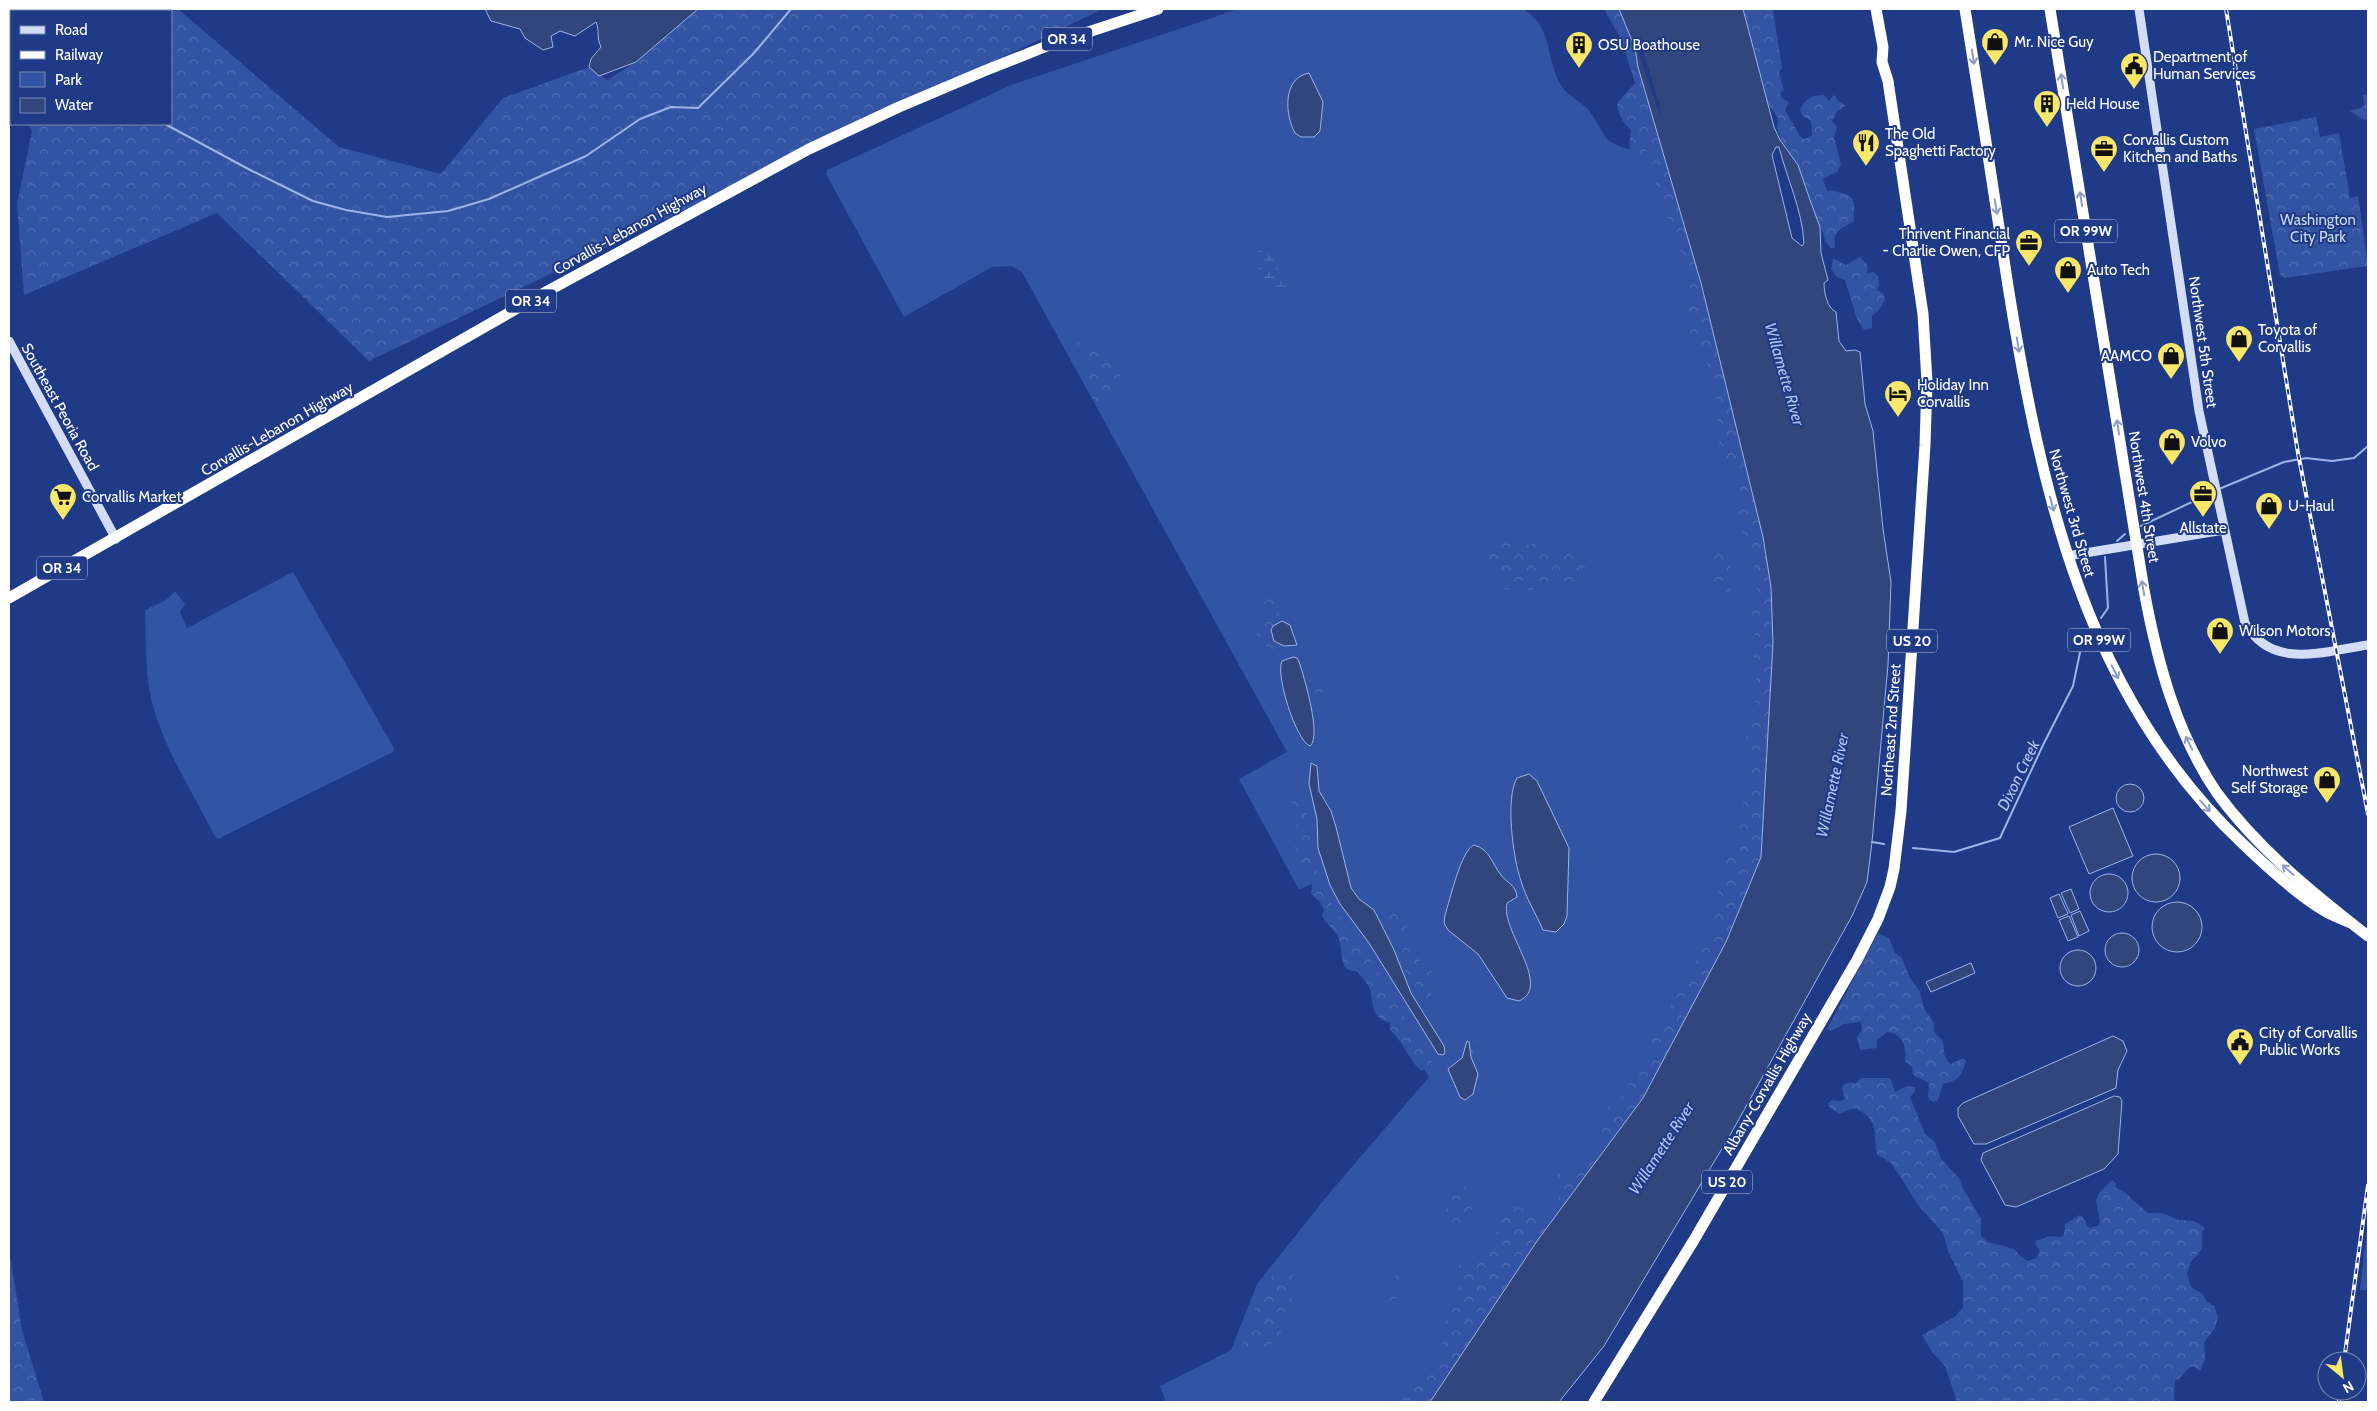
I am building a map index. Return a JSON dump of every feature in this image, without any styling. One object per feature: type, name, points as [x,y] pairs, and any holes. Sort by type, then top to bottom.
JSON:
[{"type":"highway","name":"Corvallis-Lebanon Highway","points":[[9,598],[116,539],[549,290],[809,149],[899,106],[1052,44],[1158,9]]},
{"type":"highway","name":"Northeast 2nd Street","points":[[1857,960],[1878,919],[1890,887],[1894,869],[1901,811],[1926,437],[1927,382],[1923,314],[1888,82],[1881,54],[1882,47],[1876,9]]},
{"type":"highway","name":"Northwest 3rd Street","points":[[1965,9],[2030,414],[2044,475],[2067,556],[2092,624],[2110,664],[2139,718],[2172,766],[2213,815],[2251,852],[2323,910],[2351,924]]},
{"type":"highway","name":"Northwest 4th Street","points":[[2050,9],[2147,606],[2159,660],[2176,713],[2199,762],[2222,798],[2252,835],[2285,867],[2351,924]]},
{"type":"highway","name":"OR 99W","points":[[2351,924],[2368,936]]},
{"type":"highway","name":"Albany-Corvallis Highway","points":[[1594,1402],[1694,1240],[1857,960]]},
{"type":"street","name":"Northwest 5th Street","points":[[2139,9],[2196,392],[2245,623],[2256,640],[2264,646],[2287,654],[2368,645]]},
{"type":"street","name":"Southeast Peoria Road","points":[[9,341],[116,539]]},
{"type":"street","points":[[2067,556],[2224,530]]},
{"type":"green space","points":[[9,9],[178,9],[339,147],[441,174],[503,98],[589,67],[607,80],[636,62],[698,9],[1103,9],[369,361],[217,213],[24,295],[17,204],[32,131],[29,125],[172,125],[172,10],[10,10],[9,99]]},
{"type":"green space","points":[[1238,9],[1523,9],[1533,16],[1544,33],[1555,72],[1562,87],[1587,109],[1608,139],[1613,143],[1631,149],[1660,141],[1763,537],[1761,857],[1643,1098],[1548,1226],[1428,1402],[1166,1402],[1160,1386],[1231,1350],[1257,1284],[1327,1196],[1429,1077],[1313,883],[1299,890],[1239,779],[1287,752],[1022,272],[1011,266],[992,267],[904,317],[826,174],[827,170],[1011,85]]},
{"type":"green space","points":[[1604,9],[1619,9],[1635,48],[1638,67],[1701,283],[1763,537],[1771,587],[1773,643],[1761,857],[1726,942],[1643,1098],[1548,1226],[1430,1402],[1397,1402],[1414,1390],[1433,1368],[1438,1350],[1443,1341],[1442,1328],[1446,1320],[1446,1312],[1459,1286],[1453,1272],[1468,1253],[1481,1260],[1487,1256],[1493,1248],[1500,1222],[1516,1207],[1528,1210],[1534,1218],[1543,1217],[1561,1194],[1557,1172],[1562,1166],[1576,1172],[1584,1165],[1582,1161],[1586,1152],[1595,1153],[1603,1143],[1600,1130],[1606,1110],[1608,1107],[1617,1105],[1628,1087],[1630,1076],[1640,1067],[1652,1045],[1650,1038],[1652,1030],[1658,1026],[1667,1014],[1679,987],[1702,951],[1714,927],[1717,919],[1708,914],[1714,897],[1718,895],[1728,858],[1738,839],[1739,821],[1748,782],[1749,758],[1744,744],[1748,733],[1749,717],[1755,702],[1757,662],[1752,656],[1755,630],[1749,606],[1750,599],[1757,589],[1751,554],[1746,546],[1736,507],[1735,499],[1739,485],[1736,478],[1728,471],[1718,437],[1716,397],[1719,387],[1712,369],[1698,355],[1683,313],[1686,291],[1686,267],[1655,184],[1652,157],[1647,151],[1644,153],[1643,158],[1640,158],[1629,147],[1631,130],[1623,121],[1618,111],[1617,103],[1635,83],[1621,39]]},
{"type":"green space","points":[[1737,9],[1773,9],[1782,68],[1779,72],[1784,90],[1780,93],[1782,98],[1789,102],[1785,110],[1800,136],[1804,139],[1812,136],[1811,121],[1802,115],[1800,110],[1809,98],[1824,95],[1829,101],[1834,95],[1838,101],[1846,106],[1837,111],[1832,121],[1837,127],[1834,138],[1841,164],[1837,172],[1823,179],[1827,191],[1833,190],[1850,196],[1854,202],[1854,221],[1838,232],[1834,243],[1835,248],[1831,248],[1825,241],[1823,232],[1780,149],[1782,142],[1777,128],[1778,118],[1765,99]]},
{"type":"green space","points":[[2368,94],[2368,119],[2364,120],[2350,111],[2364,105],[2363,95]]},
{"type":"green space","name":"Washington City Park","points":[[2316,117],[2320,137],[2339,133],[2350,198],[2358,196],[2368,266],[2285,278],[2280,275],[2254,129]]},
{"type":"green space","points":[[1267,249],[1278,259],[1280,278],[1286,282],[1291,281],[1286,302],[1266,287],[1257,274],[1258,251]]},
{"type":"green space","points":[[1860,257],[1868,266],[1867,273],[1873,272],[1878,276],[1879,286],[1876,290],[1883,293],[1885,300],[1879,310],[1872,316],[1872,328],[1864,330],[1857,319],[1845,280],[1837,277],[1831,269],[1833,258],[1846,265]]},
{"type":"green space","points":[[1074,341],[1107,353],[1120,375],[1117,391],[1095,403],[1085,386],[1089,381],[1089,366],[1083,359]]},
{"type":"green space","points":[[1496,541],[1521,547],[1535,543],[1547,550],[1553,551],[1573,548],[1580,549],[1584,551],[1586,566],[1577,580],[1568,585],[1553,578],[1542,588],[1525,591],[1505,589],[1501,583],[1500,571],[1483,566],[1480,562],[1491,542]]},
{"type":"green space","points":[[1720,552],[1723,554],[1734,575],[1729,591],[1722,595],[1712,592],[1709,587],[1715,575],[1713,559]]},
{"type":"green space","points":[[293,572],[394,748],[393,752],[218,839],[214,835],[170,752],[156,717],[148,677],[145,610],[166,600],[175,591],[185,604],[180,612],[187,628]]},
{"type":"green space","points":[[1268,599],[1279,601],[1278,615],[1282,621],[1277,622],[1277,644],[1284,648],[1276,652],[1262,644],[1257,634],[1262,619],[1260,607]]},
{"type":"green space","points":[[1315,677],[1321,680],[1324,686],[1321,692],[1315,695],[1309,692],[1306,686],[1309,680]]},
{"type":"green space","points":[[1293,787],[1300,788],[1304,798],[1314,866],[1327,894],[1335,910],[1359,941],[1432,1062],[1432,1066],[1421,1071],[1416,1066],[1399,1039],[1390,1030],[1390,1023],[1380,1018],[1374,1011],[1370,990],[1365,981],[1357,971],[1351,971],[1344,964],[1338,937],[1322,915],[1324,910],[1320,902],[1311,894],[1311,879],[1297,856],[1295,840],[1298,829],[1294,822],[1296,815],[1290,799]]},
{"type":"green space","points":[[1389,911],[1399,911],[1402,914],[1402,921],[1415,935],[1415,948],[1420,962],[1427,965],[1433,973],[1432,979],[1427,984],[1432,991],[1428,999],[1418,995],[1415,989],[1414,978],[1400,968],[1396,958],[1400,942],[1399,934],[1393,927],[1382,922]]},
{"type":"green space","points":[[1878,933],[1889,938],[1895,953],[1902,958],[1910,978],[1920,992],[1924,1008],[1934,1023],[1934,1032],[1943,1041],[1944,1054],[1947,1060],[1951,1064],[1963,1058],[1966,1061],[1959,1077],[1943,1084],[1938,1100],[1934,1102],[1928,1096],[1929,1083],[1913,1075],[1912,1067],[1905,1061],[1903,1042],[1897,1035],[1887,1032],[1877,1040],[1877,1048],[1860,1050],[1857,1037],[1862,1030],[1861,1022],[1844,1024],[1831,1031],[1827,1029]]},
{"type":"green space","points":[[1478,1041],[1484,1049],[1482,1055],[1473,1059],[1470,1046]]},
{"type":"green space","points":[[1861,1078],[1888,1078],[1891,1080],[1895,1092],[1907,1086],[1915,1087],[1915,1091],[1910,1097],[1925,1134],[1935,1142],[1941,1159],[1960,1179],[1962,1187],[1981,1219],[1981,1236],[1988,1242],[2014,1249],[2028,1261],[2036,1258],[2040,1251],[2035,1244],[2037,1240],[2050,1236],[2062,1237],[2065,1224],[2080,1215],[2090,1228],[2098,1226],[2100,1222],[2096,1201],[2099,1193],[2112,1180],[2116,1183],[2115,1187],[2123,1191],[2148,1213],[2162,1213],[2179,1220],[2194,1221],[2205,1228],[2202,1232],[2202,1249],[2191,1262],[2187,1274],[2191,1287],[2203,1294],[2207,1302],[2214,1306],[2218,1316],[2215,1328],[2204,1343],[2205,1359],[2200,1371],[2193,1366],[2175,1381],[2174,1402],[1957,1402],[1945,1366],[1932,1352],[1922,1335],[1956,1316],[1963,1307],[1963,1282],[1948,1251],[1943,1233],[1918,1205],[1892,1164],[1877,1154],[1872,1121],[1868,1116],[1854,1108],[1839,1114],[1829,1107],[1828,1103],[1832,1100],[1841,1101],[1845,1099],[1842,1088],[1844,1084],[1852,1082],[1855,1084]]},
{"type":"green space","points":[[1455,1185],[1463,1185],[1467,1189],[1472,1209],[1469,1216],[1457,1225],[1450,1220],[1446,1212],[1449,1203],[1447,1195]]},
{"type":"green space","points":[[2368,1220],[2368,1282],[2367,1290],[2360,1290]]},
{"type":"green space","points":[[9,1248],[22,1330],[44,1402],[9,1402]]},
{"type":"green space","points":[[1277,1268],[1291,1272],[1294,1277],[1290,1294],[1298,1311],[1286,1321],[1278,1338],[1265,1350],[1249,1349],[1242,1344],[1259,1297]]},
{"type":"green space","points":[[1401,1269],[1404,1272],[1399,1293],[1394,1302],[1386,1308],[1388,1294],[1396,1284],[1395,1272]]},
{"type":"water","points":[[485,9],[698,9],[636,62],[599,76],[589,67],[591,59],[601,47],[596,22],[575,36],[560,31],[551,36],[553,47],[543,50],[525,38],[520,29],[491,21]]},
{"type":"water","name":"Willamette River","points":[[1619,9],[1743,9],[1774,127],[1780,140],[1798,165],[1820,227],[1821,253],[1828,280],[1824,283],[1825,291],[1830,307],[1836,312],[1839,341],[1846,351],[1855,350],[1860,352],[1865,404],[1873,431],[1883,529],[1891,582],[1888,665],[1867,882],[1852,916],[1729,1137],[1604,1346],[1559,1402],[1430,1402],[1537,1241],[1643,1098],[1726,942],[1761,857],[1773,643],[1771,587],[1763,537],[1701,283],[1638,67],[1635,48]],"holes":[[[1776,147],[1779,147],[1803,230],[1804,243],[1802,246],[1792,238],[1772,155]]]},
{"type":"water","points":[[1309,73],[1323,102],[1320,131],[1314,137],[1301,137],[1295,133],[1289,117],[1288,98],[1294,82],[1300,76]]},
{"type":"water","points":[[1282,621],[1290,625],[1297,645],[1284,646],[1274,641],[1271,630],[1273,626]]},
{"type":"water","points":[[1293,657],[1297,658],[1299,662],[1311,706],[1314,731],[1310,746],[1304,741],[1293,720],[1281,679],[1282,661]]},
{"type":"water","points":[[1311,763],[1317,766],[1319,791],[1331,811],[1351,888],[1359,899],[1374,910],[1394,950],[1411,993],[1444,1046],[1445,1053],[1443,1055],[1438,1054],[1369,943],[1340,904],[1330,885],[1318,848],[1317,819],[1309,784]]},
{"type":"water","points":[[1529,774],[1537,781],[1569,848],[1567,916],[1564,924],[1556,932],[1543,930],[1528,900],[1515,858],[1511,813],[1513,787],[1517,778]]},
{"type":"water","points":[[2130,784],[2140,788],[2144,798],[2140,808],[2130,812],[2120,808],[2116,798],[2120,788]]},
{"type":"water","points":[[2113,808],[2133,856],[2089,874],[2069,827]]},
{"type":"water","points":[[1474,845],[1487,853],[1501,875],[1513,887],[1516,893],[1517,897],[1507,903],[1507,914],[1528,971],[1530,983],[1528,994],[1519,1001],[1507,998],[1478,954],[1448,930],[1444,923],[1460,865],[1469,849]]},
{"type":"water","points":[[2151,854],[2161,854],[2170,858],[2176,864],[2179,869],[2179,887],[2170,898],[2161,902],[2151,902],[2142,898],[2136,892],[2132,883],[2132,873],[2136,864],[2142,858]]},
{"type":"water","points":[[2109,874],[2122,880],[2128,893],[2122,906],[2109,912],[2096,906],[2090,893],[2096,880]]},
{"type":"water","points":[[2071,889],[2079,909],[2070,913],[2061,893]]},
{"type":"water","points":[[2059,894],[2068,914],[2058,918],[2050,898]]},
{"type":"water","points":[[2172,902],[2182,902],[2195,909],[2202,922],[2202,932],[2195,945],[2182,952],[2172,952],[2163,948],[2156,941],[2152,932],[2152,922],[2156,913],[2163,906]]},
{"type":"water","points":[[2080,911],[2089,931],[2079,936],[2071,915]]},
{"type":"water","points":[[2069,916],[2078,937],[2068,941],[2059,920]]},
{"type":"water","points":[[2122,933],[2129,934],[2134,938],[2138,943],[2138,957],[2134,962],[2129,966],[2122,967],[2115,966],[2110,962],[2106,957],[2105,950],[2106,943],[2110,938],[2115,934]]},
{"type":"water","points":[[2078,950],[2085,951],[2091,955],[2095,961],[2095,975],[2091,981],[2085,985],[2078,986],[2071,985],[2065,981],[2061,975],[2060,968],[2061,961],[2065,955],[2071,951]]},
{"type":"water","points":[[1971,963],[1975,973],[1931,992],[1926,982]]},
{"type":"water","points":[[2113,1036],[2123,1041],[2127,1051],[2118,1070],[2116,1088],[1986,1144],[1974,1144],[1958,1116],[1958,1108],[1963,1103]]},
{"type":"water","points":[[1467,1041],[1469,1042],[1471,1057],[1478,1074],[1473,1094],[1465,1100],[1460,1097],[1448,1069],[1462,1058]]},
{"type":"water","points":[[2114,1096],[2120,1097],[2122,1101],[2118,1154],[2104,1169],[2016,1207],[2005,1205],[1981,1160],[1983,1153]]},
{"type":"pier","points":[[1642,47],[1660,106],[1662,121],[1637,48]]},
{"type":"waterway","points":[[167,125],[252,171],[313,201],[346,210],[387,217],[448,211],[489,199],[586,156],[640,119],[671,107],[698,108],[754,53],[791,9]]},
{"type":"waterway","name":"Dixon Creek","points":[[2219,489],[2284,462],[2306,458],[2332,461],[2354,458],[2368,446]]},
{"type":"waterway","name":"Dixon Creek","points":[[2141,526],[2213,492]]},
{"type":"waterway","name":"Dixon Creek","points":[[2117,541],[2125,534]]},
{"type":"waterway","name":"Dixon Creek","points":[[2101,618],[2108,608],[2105,557]]},
{"type":"waterway","name":"Dixon Creek","points":[[1913,848],[1954,852],[2000,838],[2043,745],[2073,686],[2083,638]]},
{"type":"waterway","name":"Dixon Creek","points":[[1872,842],[1884,844]]},
{"type":"railway","points":[[2226,9],[2298,453],[2368,814]]},
{"type":"railway","points":[[2345,1351],[2368,1185]]},
{"type":"place","name":"Mr. Nice Guy","points":[[1995,66]]},
{"type":"place","name":"OSU Boathouse","points":[[1579,69]]},
{"type":"place","name":"Department of Human Services","points":[[2134,90]]},
{"type":"place","name":"Held House","points":[[2047,128]]},
{"type":"place","name":"The Old Spaghetti Factory","points":[[1866,167]]},
{"type":"place","name":"Corvallis Custom Kitchen and Baths","points":[[2104,173]]},
{"type":"place","name":"Thrivent Financial - Charlie Owen, CFP","points":[[2029,267]]},
{"type":"place","name":"Auto Tech","points":[[2068,294]]},
{"type":"place","name":"Toyota of Corvallis","points":[[2239,363]]},
{"type":"place","name":"AAMCO","points":[[2171,380]]},
{"type":"place","name":"Holiday Inn Corvallis","points":[[1898,418]]},
{"type":"place","name":"Volvo","points":[[2172,466]]},
{"type":"place","name":"Allstate","points":[[2203,518]]},
{"type":"place","name":"Corvallis Market","points":[[63,521]]},
{"type":"place","name":"U-Haul","points":[[2269,530]]},
{"type":"place","name":"Wilson Motors","points":[[2220,655]]},
{"type":"place","name":"Northwest Self Storage","points":[[2327,804]]},
{"type":"place","name":"City of Corvallis Public Works","points":[[2240,1066]]}]
